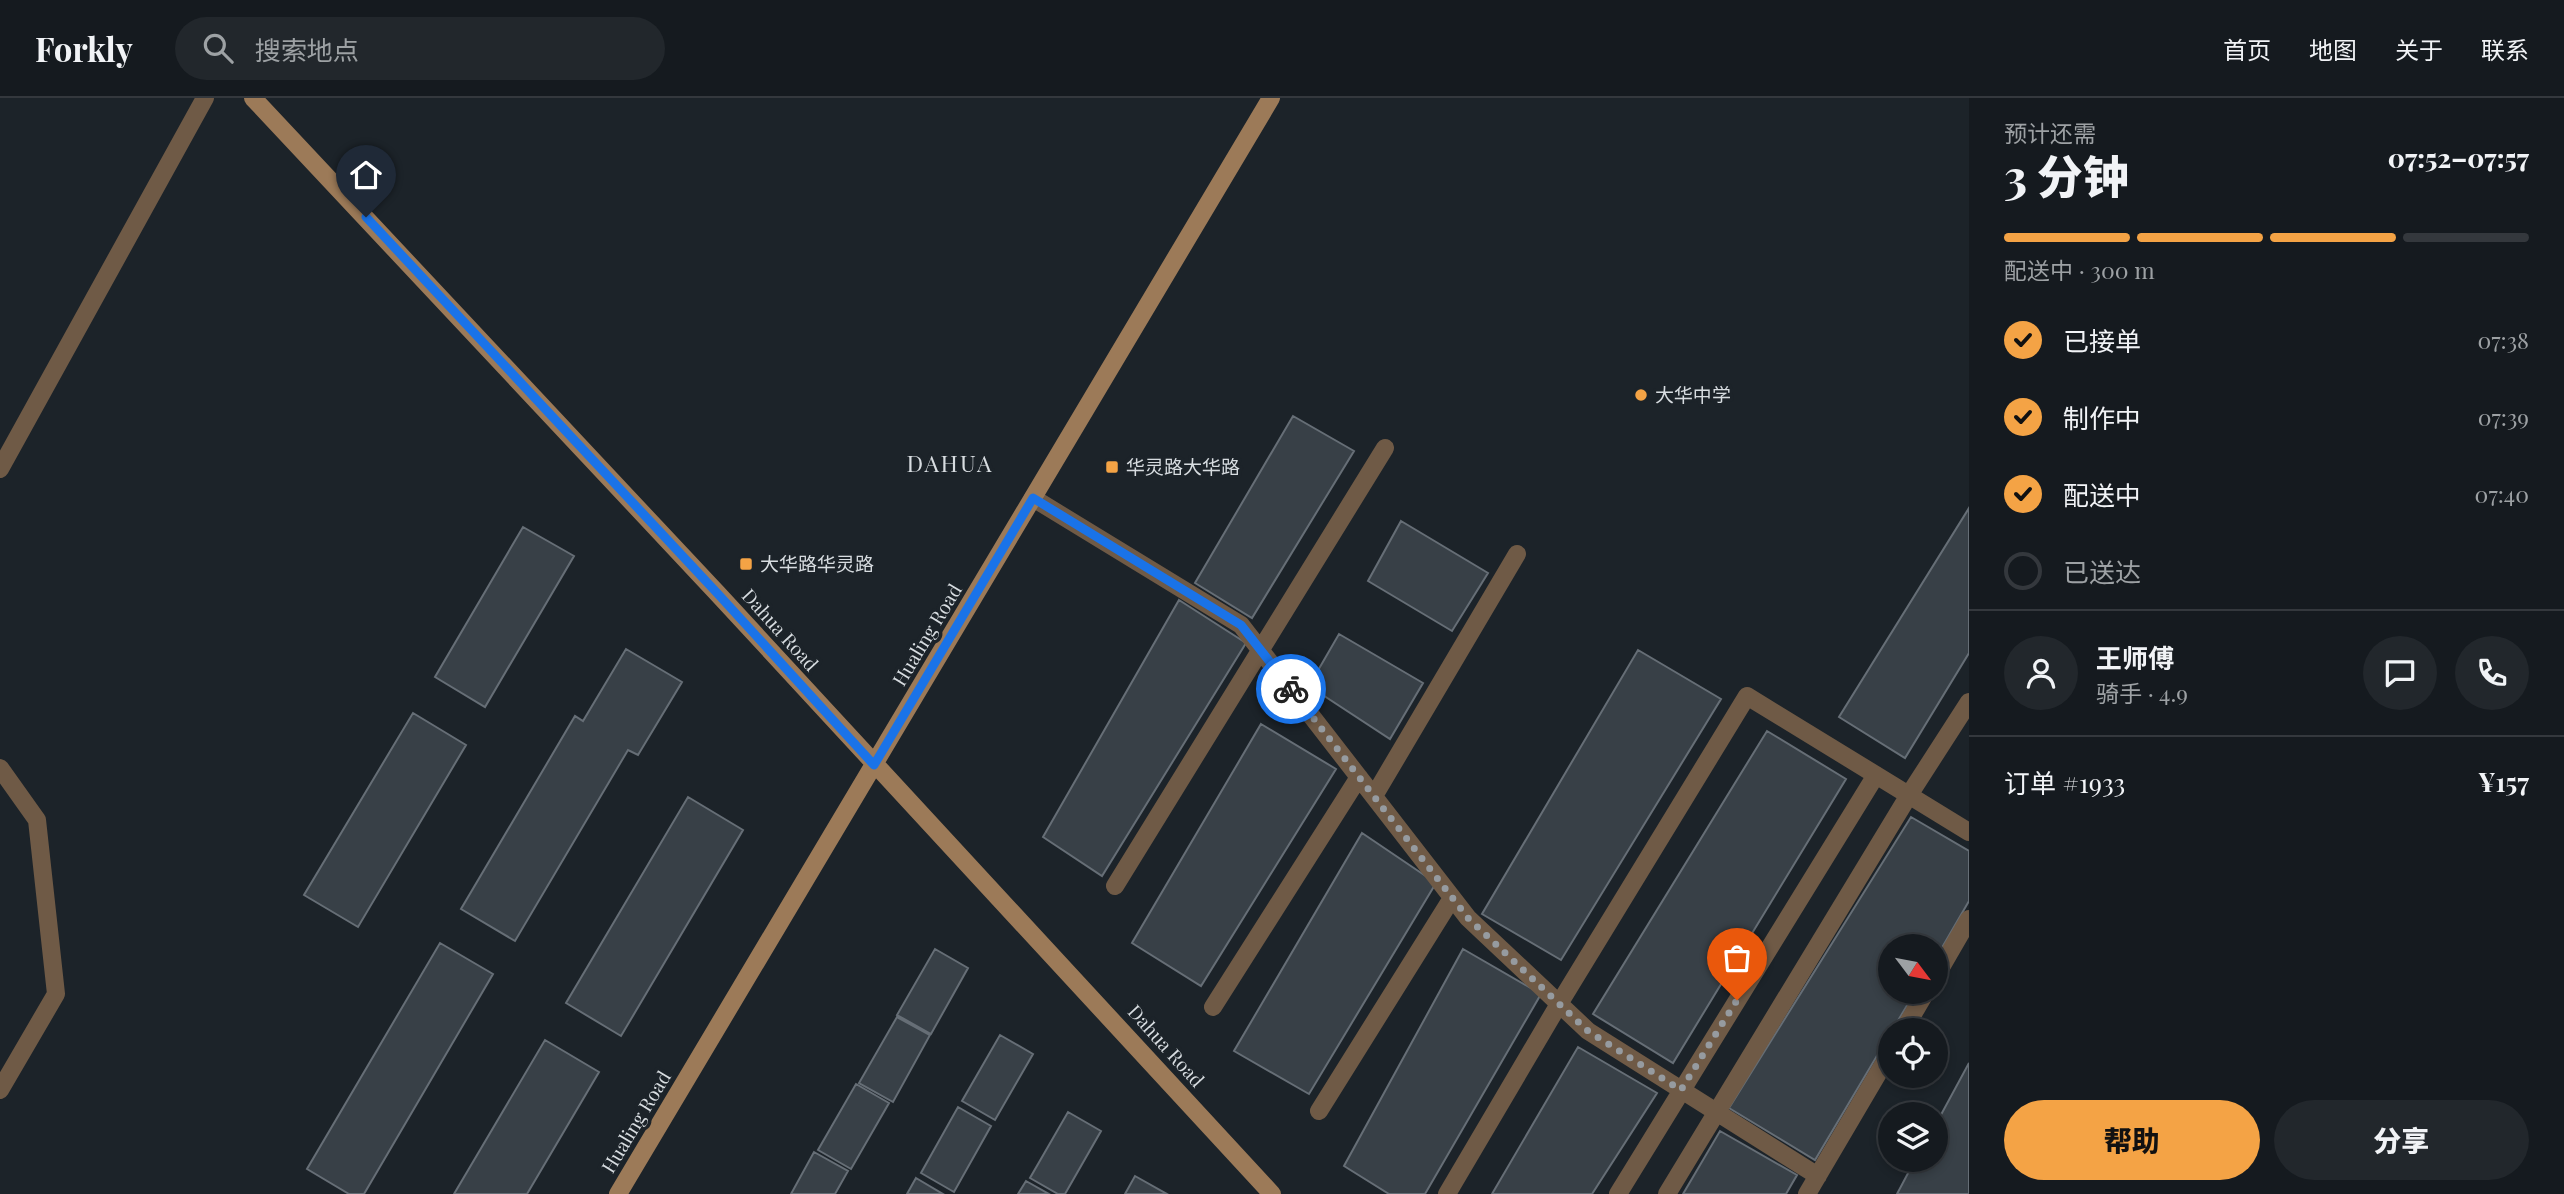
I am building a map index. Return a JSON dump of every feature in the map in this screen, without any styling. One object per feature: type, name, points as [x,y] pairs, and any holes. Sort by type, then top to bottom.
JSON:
[{"type":"street","points":[[0,469],[205,98]]},
{"type":"street","name":"Dahua Road","points":[[253,98],[1122,1028],[1272,1194]]},
{"type":"street","name":"Hualing Road","points":[[618,1194],[1271,98]]},
{"type":"street","points":[[1115,886],[1262,652],[1385,448]]},
{"type":"street","points":[[1033,498],[1241,625],[1468,918],[1588,1031],[1818,1176]]},
{"type":"street","points":[[1374,796],[1517,554]]},
{"type":"street","points":[[1447,1194],[1559,1004],[1747,696],[1969,832]]},
{"type":"street","points":[[1667,1194],[1909,795],[1969,702]]},
{"type":"street","points":[[0,768],[37,820],[56,993],[0,1090]]},
{"type":"street","points":[[1618,1194],[1876,775]]},
{"type":"street","points":[[1213,1007],[1359,777]]},
{"type":"street","points":[[1319,1111],[1452,898]]},
{"type":"street","points":[[1948,955],[1969,919]]},
{"type":"street","points":[[1807,1194],[1878,1074]]},
{"type":"building","points":[[1293,416],[1354,451],[1252,618],[1195,583]]},
{"type":"building","points":[[1969,508],[1969,653],[1905,758],[1839,717]]},
{"type":"building","points":[[1401,521],[1488,573],[1452,631],[1368,581]]},
{"type":"building","points":[[523,527],[574,556],[485,707],[435,677]]},
{"type":"building","points":[[1179,600],[1246,643],[1102,876],[1043,837]]},
{"type":"building","points":[[1339,634],[1423,683],[1390,739],[1309,686]]},
{"type":"building","points":[[626,649],[682,682],[638,755],[628,750],[515,941],[461,909],[575,716],[583,721]]},
{"type":"building","points":[[1638,650],[1721,699],[1561,960],[1482,914]]},
{"type":"building","points":[[413,713],[466,745],[358,927],[304,895]]},
{"type":"building","points":[[1261,724],[1336,769],[1201,986],[1132,943]]},
{"type":"building","points":[[1767,731],[1846,779],[1673,1063],[1593,1014]]},
{"type":"building","points":[[688,797],[743,830],[621,1036],[566,1003]]},
{"type":"building","points":[[1911,817],[1969,851],[1969,901],[1948,937],[1948,934],[1878,934],[1878,1004],[1908,1004],[1900,1018],[1878,1018],[1878,1054],[1815,1160],[1729,1108]]},
{"type":"building","points":[[1362,833],[1436,883],[1309,1094],[1234,1051]]},
{"type":"building","points":[[440,943],[493,974],[364,1194],[349,1194],[307,1169]]},
{"type":"building","points":[[935,949],[968,968],[931,1034],[897,1015]]},
{"type":"building","points":[[1463,949],[1541,994],[1425,1194],[1389,1194],[1344,1166]]},
{"type":"building","points":[[897,1017],[930,1035],[893,1102],[859,1083]]},
{"type":"building","points":[[1000,1035],[1033,1054],[995,1120],[962,1101]]},
{"type":"building","points":[[545,1040],[599,1072],[527,1194],[454,1194]]},
{"type":"building","points":[[1578,1047],[1657,1093],[1592,1194],[1492,1194]]},
{"type":"building","points":[[1969,1063],[1969,1194],[1897,1194],[1909,1172],[1948,1172],[1948,1102]]},
{"type":"building","points":[[856,1084],[889,1103],[851,1169],[818,1150]]},
{"type":"building","points":[[958,1107],[991,1126],[954,1192],[921,1173]]},
{"type":"building","points":[[1068,1112],[1101,1131],[1065,1194],[1058,1194],[1030,1178]]},
{"type":"building","points":[[1720,1131],[1797,1175],[1786,1194],[1683,1194]]},
{"type":"building","points":[[814,1152],[848,1171],[835,1194],[791,1194]]},
{"type":"building","points":[[1135,1176],[1167,1194],[1125,1194]]},
{"type":"building","points":[[916,1178],[943,1194],[907,1194]]},
{"type":"building","points":[[1026,1181],[1049,1194],[1018,1194]]},
{"type":"way so far","points":[[1291,689],[1468,918],[1588,1031],[1681,1090],[1737,1000]]},
{"type":"place","name":"大华中学","points":[[1641,395]]},
{"type":"place","name":"华灵路大华路","points":[[1112,467]]},
{"type":"place","name":"大华路华灵路","points":[[746,564]]},
{"type":"district","name":"DAHUA","points":[[950,464]]},
{"type":"route","points":[[366,217],[874,765],[1033,498],[1241,625],[1291,689]]}]
